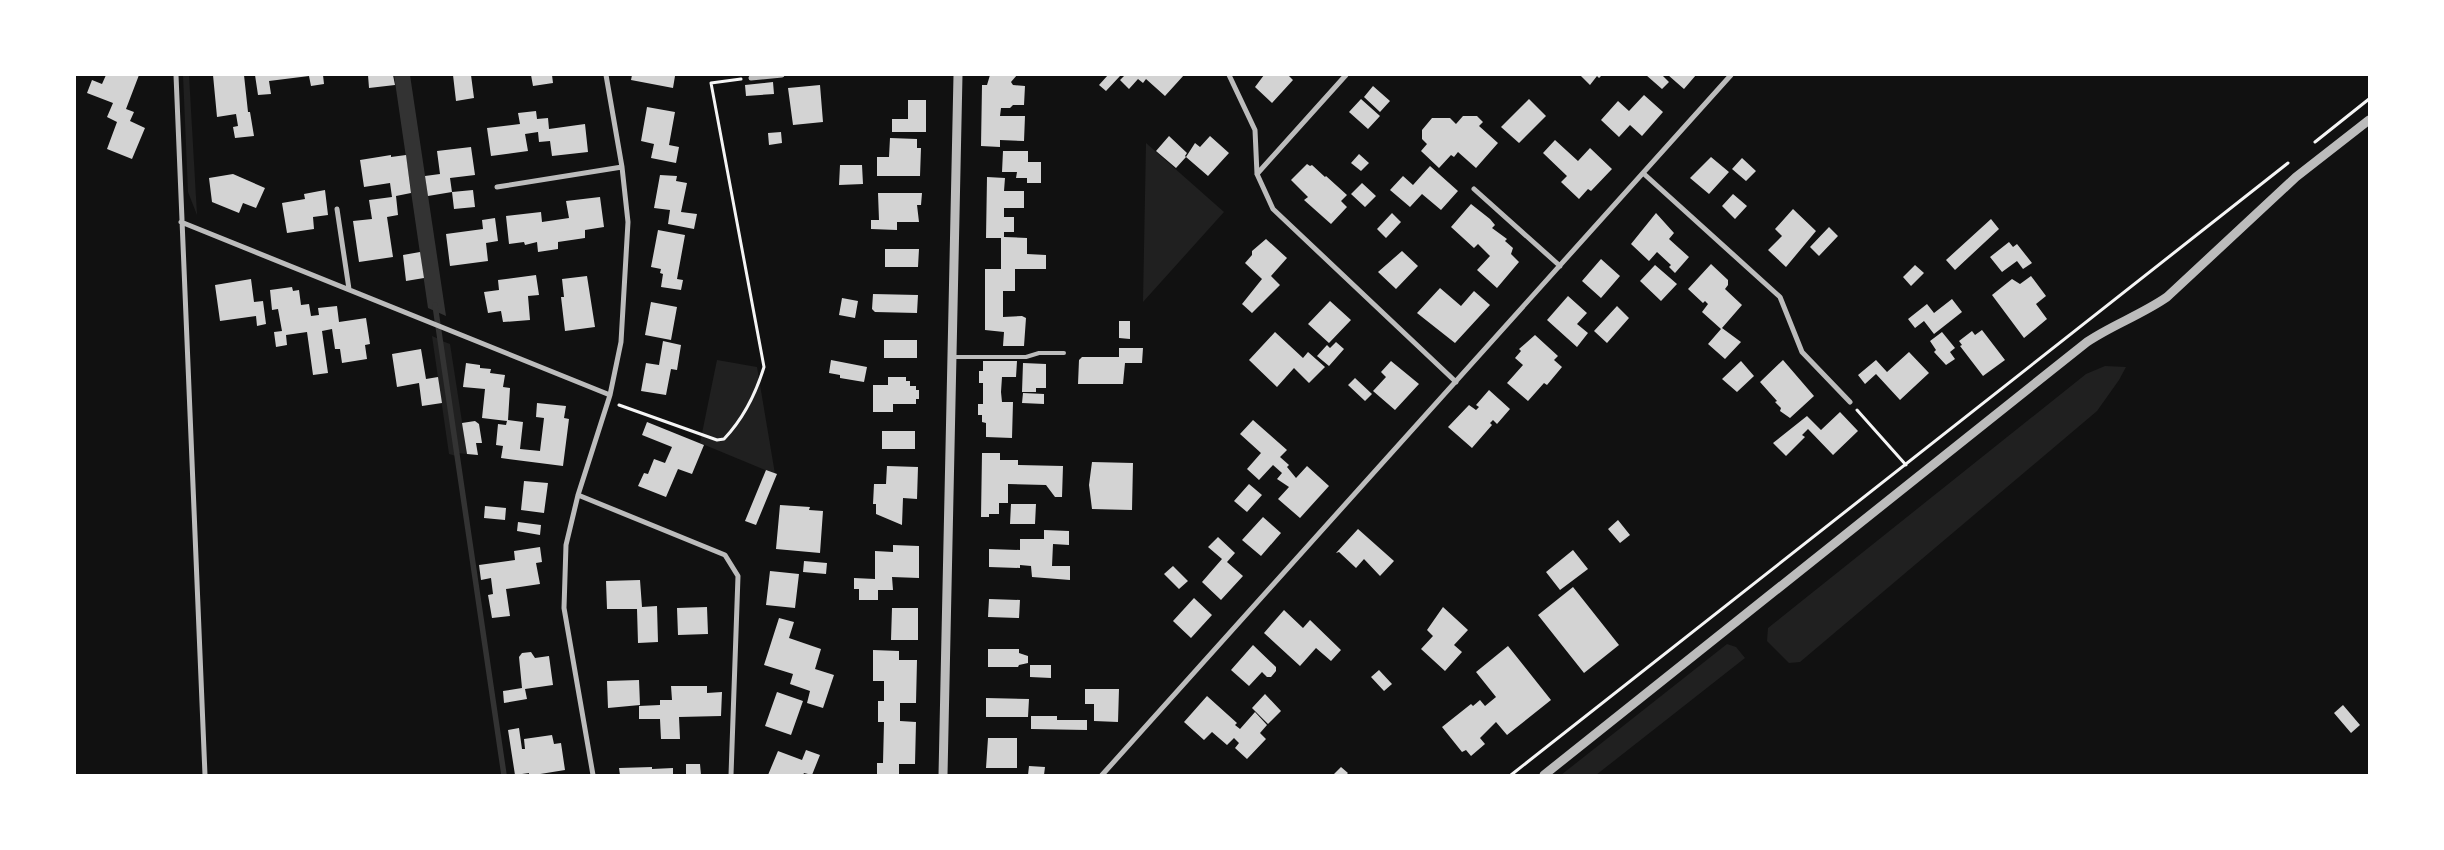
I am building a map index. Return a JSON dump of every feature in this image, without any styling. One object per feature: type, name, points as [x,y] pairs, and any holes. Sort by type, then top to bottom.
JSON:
[{"type":"street","points":[[176,75],[205,775]]},
{"type":"street","points":[[593,775],[564,608],[566,545],[578,495],[610,395],[620,342],[628,222],[622,167],[606,75]]},
{"type":"street","points":[[751,78],[782,75]]},
{"type":"street","points":[[944,775],[958,75]]},
{"type":"street","points":[[1229,75],[1255,130],[1257,174],[1273,209],[1456,382]]},
{"type":"street","points":[[1257,174],[1346,75]]},
{"type":"street","points":[[1102,775],[1731,75]]},
{"type":"street","points":[[1544,775],[2087,342],[2106,329],[2149,310],[2167,297],[2296,177],[2369,120]]},
{"type":"street","points":[[497,187],[622,167]]},
{"type":"street","points":[[1643,173],[1780,297],[1802,352],[1850,402]]},
{"type":"street","points":[[1474,188],[1560,266]]},
{"type":"street","points":[[337,209],[349,289]]},
{"type":"street","points":[[181,222],[610,395]]},
{"type":"street","points":[[578,495],[725,555],[738,576],[730,775]]},
{"type":"lane","points":[[952,357],[1026,357],[1039,353],[1064,353]]},
{"type":"path","points":[[608,401],[717,440],[724,439],[733,430],[757,388],[764,367],[711,82],[751,78]]},
{"type":"path","points":[[2307,148],[2369,100]]},
{"type":"path","points":[[1511,775],[2292,160]]},
{"type":"path","points":[[1850,402],[1918,478]]},
{"type":"shaded area","points":[[183,75],[189,75],[197,215],[188,192]]},
{"type":"shaded area","points":[[394,75],[410,75],[446,316],[428,308]]},
{"type":"shaded area","points":[[1146,143],[1224,212],[1143,302]]},
{"type":"shaded area","points":[[432,336],[439,339],[456,456],[449,454]]},
{"type":"shaded area","points":[[442,341],[450,344],[467,454],[457,453]]},
{"type":"shaded area","points":[[717,360],[757,367],[775,474],[700,443]]},
{"type":"shaded area","points":[[2105,366],[2126,367],[2097,411],[1800,662],[1789,663],[1767,641],[1768,628],[2086,374]]},
{"type":"shaded area","points":[[1727,644],[1736,647],[1745,658],[1596,775],[1561,775]]},
{"type":"building","points":[[106,75],[139,75],[126,109],[134,112],[130,121],[145,128],[132,159],[107,149],[117,122],[107,117],[113,103],[87,93],[92,80],[102,84]]},
{"type":"building","points":[[213,75],[244,75],[248,112],[250,112],[254,136],[235,138],[233,127],[238,126],[236,114],[217,117]]},
{"type":"building","points":[[255,75],[323,75],[324,84],[311,86],[309,76],[269,81],[271,94],[258,95]]},
{"type":"building","points":[[368,75],[393,75],[395,85],[369,88]]},
{"type":"building","points":[[453,75],[471,75],[474,98],[456,101]]},
{"type":"building","points":[[531,75],[552,75],[553,83],[533,86]]},
{"type":"building","points":[[632,75],[675,76],[673,88],[631,80]]},
{"type":"building","points":[[990,75],[1017,75],[1011,82],[1013,85],[1025,86],[1024,105],[1001,108],[1000,116],[1025,116],[1024,141],[1000,140],[1000,147],[981,146],[982,85],[987,85]]},
{"type":"building","points":[[1108,75],[1120,76],[1106,91],[1099,85]]},
{"type":"building","points":[[1125,75],[1184,75],[1165,96],[1146,79],[1143,83],[1138,79],[1129,89],[1120,80]]},
{"type":"building","points":[[1264,75],[1288,75],[1293,80],[1272,103],[1255,87]]},
{"type":"building","points":[[1580,75],[1602,75],[1599,78],[1597,76],[1590,85]]},
{"type":"building","points":[[1646,75],[1662,75],[1669,82],[1662,89]]},
{"type":"building","points":[[1668,75],[1696,75],[1684,89]]},
{"type":"building","points":[[773,82],[774,94],[746,96],[745,85]]},
{"type":"building","points":[[820,85],[823,122],[793,125],[788,88]]},
{"type":"building","points":[[1373,86],[1390,101],[1380,112],[1364,97]]},
{"type":"building","points":[[1644,95],[1663,112],[1642,136],[1630,125],[1619,137],[1601,120],[1618,101],[1629,111]]},
{"type":"building","points":[[1361,99],[1380,116],[1368,129],[1349,112]]},
{"type":"building","points":[[1529,99],[1546,116],[1519,143],[1501,127]]},
{"type":"building","points":[[908,100],[926,100],[926,132],[892,132],[892,119],[908,119]]},
{"type":"building","points":[[647,107],[675,112],[669,145],[679,147],[676,163],[651,158],[654,144],[641,141]]},
{"type":"building","points":[[536,111],[537,119],[548,118],[549,129],[585,124],[588,152],[552,156],[550,141],[539,142],[538,132],[525,134],[528,151],[491,156],[487,128],[520,124],[518,113]]},
{"type":"building","points":[[1463,116],[1477,116],[1483,122],[1479,126],[1498,143],[1476,168],[1458,152],[1454,157],[1451,155],[1439,168],[1421,151],[1427,144],[1422,139],[1422,130],[1432,118],[1450,118],[1456,124]]},
{"type":"building","points":[[781,132],[782,143],[769,145],[768,133]]},
{"type":"building","points":[[1169,136],[1187,153],[1186,157],[1176,168],[1156,151]]},
{"type":"building","points":[[1210,136],[1229,153],[1208,176],[1186,157],[1195,143],[1200,147]]},
{"type":"building","points":[[890,138],[917,139],[917,148],[921,148],[920,176],[877,176],[877,157],[889,157]]},
{"type":"building","points":[[1555,140],[1578,161],[1590,148],[1612,169],[1591,191],[1588,189],[1579,199],[1561,182],[1567,176],[1543,153]]},
{"type":"building","points":[[471,147],[475,175],[450,178],[452,192],[428,196],[425,176],[440,174],[437,151]]},
{"type":"building","points":[[1003,151],[1028,151],[1028,162],[1041,162],[1041,183],[1027,183],[1027,178],[1016,178],[1017,172],[1002,172]]},
{"type":"building","points":[[1359,154],[1369,163],[1361,171],[1351,163]]},
{"type":"building","points":[[391,155],[391,157],[406,155],[411,193],[396,196],[398,215],[387,217],[393,257],[359,262],[353,221],[372,219],[369,200],[392,197],[390,183],[364,187],[360,160]]},
{"type":"building","points":[[1711,157],[1729,172],[1709,194],[1690,178]]},
{"type":"building","points":[[1742,158],[1756,171],[1746,181],[1732,169]]},
{"type":"building","points":[[1307,164],[1312,165],[1347,195],[1341,201],[1347,207],[1331,224],[1304,200],[1308,197],[1291,180]]},
{"type":"building","points":[[840,165],[862,165],[863,184],[839,185]]},
{"type":"building","points":[[1430,166],[1458,191],[1441,210],[1422,194],[1410,207],[1390,190],[1403,176],[1413,185]]},
{"type":"building","points":[[233,174],[265,188],[256,208],[243,203],[239,213],[212,202],[209,178]]},
{"type":"building","points":[[660,175],[677,176],[676,181],[687,183],[681,212],[697,214],[694,229],[668,224],[670,210],[654,208]]},
{"type":"building","points":[[987,177],[1005,178],[1004,191],[1024,191],[1024,208],[1004,208],[1004,217],[1014,217],[1014,232],[1004,232],[1004,237],[1027,238],[1027,254],[1046,255],[1046,269],[1015,269],[1015,291],[1003,291],[1003,317],[1022,316],[1026,318],[1024,346],[1003,346],[1004,332],[985,330],[985,269],[1001,269],[1001,238],[986,238]]},
{"type":"building","points":[[1362,183],[1376,196],[1365,207],[1351,194]]},
{"type":"building","points":[[325,190],[328,215],[313,217],[314,229],[287,233],[282,203],[305,199],[304,194]]},
{"type":"building","points":[[473,190],[475,207],[454,209],[452,192]]},
{"type":"building","points":[[878,193],[922,193],[921,205],[917,205],[919,222],[897,222],[897,230],[871,229],[871,220],[879,220]]},
{"type":"building","points":[[1733,194],[1747,206],[1735,219],[1722,206]]},
{"type":"building","points":[[600,197],[604,227],[585,230],[585,238],[558,242],[558,249],[538,252],[537,242],[525,245],[524,242],[509,244],[506,216],[541,212],[542,222],[569,218],[566,201]]},
{"type":"building","points":[[1471,204],[1490,219],[1495,225],[1492,228],[1507,239],[1505,241],[1513,248],[1511,254],[1519,262],[1497,288],[1477,270],[1490,256],[1478,244],[1474,248],[1451,227]]},
{"type":"building","points":[[1793,209],[1816,231],[1786,267],[1768,250],[1782,236],[1775,229]]},
{"type":"building","points":[[1392,213],[1401,222],[1386,238],[1377,229]]},
{"type":"building","points":[[1656,213],[1674,233],[1669,239],[1689,257],[1675,273],[1669,267],[1671,265],[1657,252],[1649,261],[1631,244]]},
{"type":"building","points":[[495,218],[498,241],[486,243],[488,261],[450,266],[446,234],[483,229],[482,220]]},
{"type":"building","points":[[1991,219],[1999,229],[1955,270],[1946,260]]},
{"type":"building","points":[[1829,227],[1838,236],[1819,256],[1810,247]]},
{"type":"building","points":[[658,230],[685,235],[677,279],[683,280],[681,290],[661,287],[663,274],[660,273],[661,269],[651,267]]},
{"type":"building","points":[[1266,239],[1287,258],[1271,276],[1280,285],[1252,313],[1242,304],[1262,279],[1245,263],[1252,255],[1252,251]]},
{"type":"building","points":[[2009,242],[2013,247],[2017,244],[2032,263],[2023,269],[2017,261],[2002,272],[1990,257]]},
{"type":"building","points":[[885,249],[919,249],[918,267],[885,267]]},
{"type":"building","points":[[1402,251],[1418,266],[1396,289],[1378,272]]},
{"type":"building","points":[[420,252],[424,278],[406,281],[403,255]]},
{"type":"building","points":[[1601,259],[1620,276],[1601,298],[1582,281]]},
{"type":"building","points":[[1711,264],[1728,280],[1728,285],[1725,289],[1742,305],[1722,328],[1741,342],[1725,359],[1708,344],[1721,329],[1702,312],[1708,304],[1705,301],[1703,303],[1688,289]]},
{"type":"building","points":[[1655,265],[1677,284],[1661,301],[1640,281]]},
{"type":"building","points":[[1915,265],[1924,273],[1911,286],[1903,277]]},
{"type":"building","points":[[536,275],[539,295],[528,296],[530,320],[503,322],[501,311],[488,313],[484,292],[499,290],[498,280]]},
{"type":"building","points":[[587,276],[595,327],[565,331],[561,297],[564,297],[562,279]]},
{"type":"building","points":[[2031,276],[2046,296],[2036,304],[2047,319],[2024,338],[1992,295],[2012,279],[2020,284]]},
{"type":"building","points":[[251,279],[254,302],[263,301],[266,324],[257,326],[256,316],[220,321],[215,285]]},
{"type":"building","points":[[292,287],[293,291],[299,290],[301,305],[309,304],[311,316],[319,315],[318,308],[337,306],[339,322],[366,318],[370,344],[365,345],[367,359],[342,363],[340,349],[335,349],[332,329],[322,331],[328,373],[313,375],[307,332],[286,335],[287,345],[276,347],[274,332],[282,331],[278,309],[272,310],[270,290]]},
{"type":"building","points":[[1440,288],[1461,306],[1474,291],[1490,305],[1455,343],[1417,313]]},
{"type":"building","points":[[873,294],[918,295],[917,313],[875,312],[872,309]]},
{"type":"building","points":[[1568,296],[1587,313],[1577,324],[1588,333],[1577,347],[1547,320]]},
{"type":"building","points":[[842,298],[858,301],[855,318],[839,315]]},
{"type":"building","points":[[1952,299],[1962,312],[1934,334],[1924,321],[1915,328],[1908,319],[1927,304],[1934,313]]},
{"type":"building","points":[[1330,301],[1351,320],[1329,343],[1308,324]]},
{"type":"building","points":[[651,302],[677,307],[671,340],[645,335]]},
{"type":"building","points":[[1617,306],[1629,318],[1607,343],[1594,331]]},
{"type":"building","points":[[1119,321],[1130,321],[1130,339],[1119,338]]},
{"type":"building","points":[[1982,330],[2005,360],[1983,376],[1960,346],[1962,345],[1959,341],[1972,331],[1975,335]]},
{"type":"building","points":[[1275,332],[1303,358],[1308,352],[1325,367],[1309,383],[1294,368],[1277,387],[1249,360]]},
{"type":"building","points":[[1942,332],[1955,348],[1950,352],[1955,359],[1946,365],[1934,352],[1936,350],[1930,341]]},
{"type":"building","points":[[1535,335],[1558,356],[1554,360],[1562,367],[1547,385],[1544,383],[1528,401],[1507,383],[1523,365],[1515,358],[1521,351],[1519,349]]},
{"type":"building","points":[[884,340],[917,340],[917,358],[884,358]]},
{"type":"building","points":[[663,341],[681,345],[677,370],[671,369],[666,395],[641,391],[646,363],[659,365]]},
{"type":"building","points":[[1336,342],[1344,349],[1329,366],[1317,356],[1327,345],[1330,348]]},
{"type":"building","points":[[1119,348],[1143,348],[1142,363],[1125,363],[1123,384],[1078,384],[1079,360],[1082,357],[1119,357]]},
{"type":"building","points":[[421,349],[426,379],[438,377],[442,403],[422,406],[419,383],[397,387],[392,354]]},
{"type":"building","points":[[1909,352],[1929,373],[1900,400],[1876,374],[1865,384],[1858,375],[1876,360],[1887,372]]},
{"type":"building","points":[[831,360],[867,367],[864,382],[840,378],[840,375],[829,373]]},
{"type":"building","points":[[1783,360],[1814,396],[1790,418],[1780,411],[1781,408],[1775,402],[1777,401],[1760,382]]},
{"type":"building","points":[[983,361],[1017,361],[1016,377],[1002,377],[1001,392],[1002,402],[1013,402],[1012,438],[986,437],[986,423],[982,422],[982,415],[978,415],[978,404],[983,404],[983,383],[979,383],[979,371],[983,371]]},
{"type":"building","points":[[1391,361],[1419,384],[1395,410],[1373,391],[1386,377],[1381,372]]},
{"type":"building","points":[[1741,361],[1754,376],[1737,392],[1722,379]]},
{"type":"building","points":[[466,363],[480,365],[480,368],[491,369],[490,373],[505,375],[503,387],[510,388],[508,420],[523,422],[520,449],[540,451],[544,418],[536,417],[537,403],[566,406],[564,418],[569,419],[563,466],[501,458],[503,446],[496,445],[498,424],[506,425],[507,421],[482,418],[485,389],[463,387]]},
{"type":"building","points":[[1023,363],[1046,364],[1046,388],[1036,388],[1036,392],[1022,392]]},
{"type":"building","points":[[888,377],[906,377],[906,381],[910,381],[910,386],[916,386],[916,390],[919,390],[919,399],[916,399],[916,404],[893,404],[893,412],[873,412],[873,385],[888,385]]},
{"type":"building","points":[[1355,378],[1372,394],[1365,401],[1348,385]]},
{"type":"building","points":[[1489,390],[1510,409],[1497,424],[1493,420],[1490,423],[1492,425],[1472,448],[1448,427],[1469,405],[1476,410],[1479,407],[1476,405]]},
{"type":"building","points":[[1023,393],[1044,394],[1044,404],[1022,403]]},
{"type":"building","points":[[1840,412],[1858,431],[1833,455],[1808,429],[1802,435],[1805,437],[1786,456],[1773,443],[1807,416],[1821,430]]},
{"type":"building","points":[[1253,420],[1287,450],[1280,457],[1289,465],[1287,467],[1296,478],[1307,466],[1329,486],[1300,518],[1278,499],[1289,487],[1277,479],[1282,473],[1273,465],[1259,480],[1247,469],[1261,453],[1240,434]]},
{"type":"building","points":[[475,421],[479,424],[482,443],[476,443],[478,455],[467,454],[462,423]]},
{"type":"building","points":[[647,422],[704,445],[692,474],[678,469],[666,497],[638,486],[644,473],[648,474],[654,459],[665,463],[672,447],[642,435]]},
{"type":"building","points":[[882,431],[915,431],[915,449],[882,449]]},
{"type":"building","points":[[982,453],[1000,453],[1000,460],[1018,460],[1018,465],[1063,466],[1062,497],[1055,497],[1046,485],[1008,484],[1008,503],[999,503],[999,514],[989,514],[989,517],[981,517]]},
{"type":"building","points":[[1092,462],[1133,463],[1132,510],[1092,509],[1089,485]]},
{"type":"building","points":[[887,466],[918,467],[917,499],[903,498],[902,525],[876,514],[876,504],[873,504],[874,484],[886,484]]},
{"type":"building","points":[[766,470],[777,474],[756,525],[745,521]]},
{"type":"building","points":[[524,481],[548,483],[544,513],[521,510]]},
{"type":"building","points":[[1249,484],[1262,495],[1247,512],[1234,501]]},
{"type":"building","points":[[1011,504],[1036,504],[1035,524],[1010,524]]},
{"type":"building","points":[[780,505],[810,507],[809,510],[823,511],[820,553],[776,549]]},
{"type":"building","points":[[485,506],[506,508],[505,520],[484,518]]},
{"type":"building","points":[[1263,517],[1281,533],[1261,556],[1242,540]]},
{"type":"building","points":[[1618,520],[1630,535],[1620,543],[1608,529]]},
{"type":"building","points":[[518,522],[541,525],[540,535],[517,531]]},
{"type":"building","points":[[1358,529],[1394,561],[1380,576],[1364,559],[1356,568],[1339,552],[1336,553]]},
{"type":"building","points":[[1044,530],[1069,531],[1069,545],[1053,544],[1052,566],[1070,566],[1070,580],[1032,577],[1031,566],[1020,565],[1020,568],[989,567],[989,549],[1020,550],[1020,539],[1044,539]]},
{"type":"building","points":[[1218,537],[1235,553],[1227,562],[1243,576],[1221,600],[1202,582],[1222,559],[1208,547]]},
{"type":"building","points":[[893,545],[919,546],[919,578],[892,577],[893,590],[878,590],[878,600],[859,600],[859,589],[854,589],[854,578],[875,579],[875,551],[893,552]]},
{"type":"building","points":[[540,547],[542,562],[536,563],[540,584],[506,589],[510,616],[492,618],[488,595],[493,594],[491,578],[481,580],[479,565],[515,560],[514,551]]},
{"type":"building","points":[[1573,550],[1588,569],[1560,590],[1546,572]]},
{"type":"building","points":[[804,561],[827,563],[826,574],[803,572]]},
{"type":"building","points":[[1173,566],[1188,581],[1179,589],[1164,574]]},
{"type":"building","points":[[770,571],[799,574],[795,608],[766,605]]},
{"type":"building","points":[[640,580],[642,607],[657,606],[658,642],[638,643],[637,609],[607,609],[606,581]]},
{"type":"building","points":[[1573,587],[1619,645],[1584,673],[1538,615]]},
{"type":"building","points":[[1194,598],[1212,615],[1191,638],[1173,621]]},
{"type":"building","points":[[989,599],[1020,600],[1019,618],[988,617]]},
{"type":"building","points":[[707,607],[708,634],[678,635],[677,608]]},
{"type":"building","points":[[1443,607],[1468,630],[1454,645],[1462,652],[1445,671],[1421,649],[1433,636],[1427,630]]},
{"type":"building","points":[[892,608],[918,608],[918,640],[891,640]]},
{"type":"building","points":[[1284,610],[1303,628],[1310,620],[1341,650],[1331,661],[1316,648],[1300,666],[1264,633]]},
{"type":"building","points":[[779,618],[794,622],[789,638],[821,649],[815,669],[834,675],[823,708],[807,703],[810,691],[790,684],[793,674],[764,665]]},
{"type":"building","points":[[1253,645],[1276,667],[1276,671],[1271,677],[1267,677],[1262,672],[1249,686],[1231,670]]},
{"type":"building","points":[[1508,646],[1551,700],[1507,735],[1496,722],[1480,738],[1485,744],[1471,756],[1466,750],[1462,752],[1442,727],[1471,704],[1473,706],[1480,700],[1485,706],[1496,697],[1476,672]]},
{"type":"building","points":[[988,649],[1019,649],[1019,653],[1028,656],[1028,663],[1018,667],[988,667]]},
{"type":"building","points":[[873,650],[899,651],[899,660],[917,660],[916,703],[900,703],[900,721],[916,722],[915,764],[899,764],[899,775],[877,775],[877,763],[883,763],[884,722],[878,722],[878,701],[884,701],[884,681],[873,681]]},
{"type":"building","points":[[531,652],[535,658],[549,656],[553,685],[525,689],[527,699],[504,703],[503,691],[522,688],[519,657],[522,653]]},
{"type":"building","points":[[1030,665],[1051,665],[1051,678],[1030,677]]},
{"type":"building","points":[[1379,670],[1392,684],[1384,691],[1371,677]]},
{"type":"building","points":[[639,680],[640,705],[608,708],[607,681]]},
{"type":"building","points":[[671,686],[707,686],[707,693],[722,692],[721,716],[679,717],[680,739],[661,739],[660,719],[639,719],[639,706],[660,705],[660,700],[672,700]]},
{"type":"building","points":[[1085,689],[1119,689],[1118,722],[1094,721],[1094,704],[1085,704]]},
{"type":"building","points":[[777,692],[803,701],[791,735],[765,726]]},
{"type":"building","points":[[1265,694],[1281,711],[1268,724],[1252,708]]},
{"type":"building","points":[[1207,696],[1237,723],[1235,725],[1240,729],[1255,712],[1267,725],[1260,733],[1266,739],[1247,759],[1235,748],[1239,743],[1234,738],[1227,745],[1212,732],[1204,740],[1184,722]]},
{"type":"building","points":[[986,698],[1029,699],[1028,717],[986,717]]},
{"type":"building","points":[[2343,705],[2360,725],[2351,733],[2334,713]]},
{"type":"building","points":[[1031,716],[1057,716],[1057,720],[1087,720],[1087,730],[1031,729]]},
{"type":"building","points":[[519,728],[522,749],[525,749],[524,739],[552,735],[554,744],[561,743],[565,770],[534,775],[529,775],[529,773],[515,775],[508,730]]},
{"type":"building","points":[[988,738],[1017,738],[1017,768],[986,768]]},
{"type":"building","points":[[806,750],[820,755],[812,775],[804,773],[803,775],[768,775],[778,751],[802,760]]},
{"type":"building","points":[[686,764],[700,764],[701,775],[686,775]]},
{"type":"building","points":[[1029,766],[1045,767],[1044,775],[1028,775]]},
{"type":"building","points":[[652,767],[652,769],[673,768],[673,775],[620,775],[619,768]]},
{"type":"building","points":[[1341,767],[1348,773],[1346,775],[1333,775]]},
{"type":"waterway","points":[[435,305],[504,775]]}]
